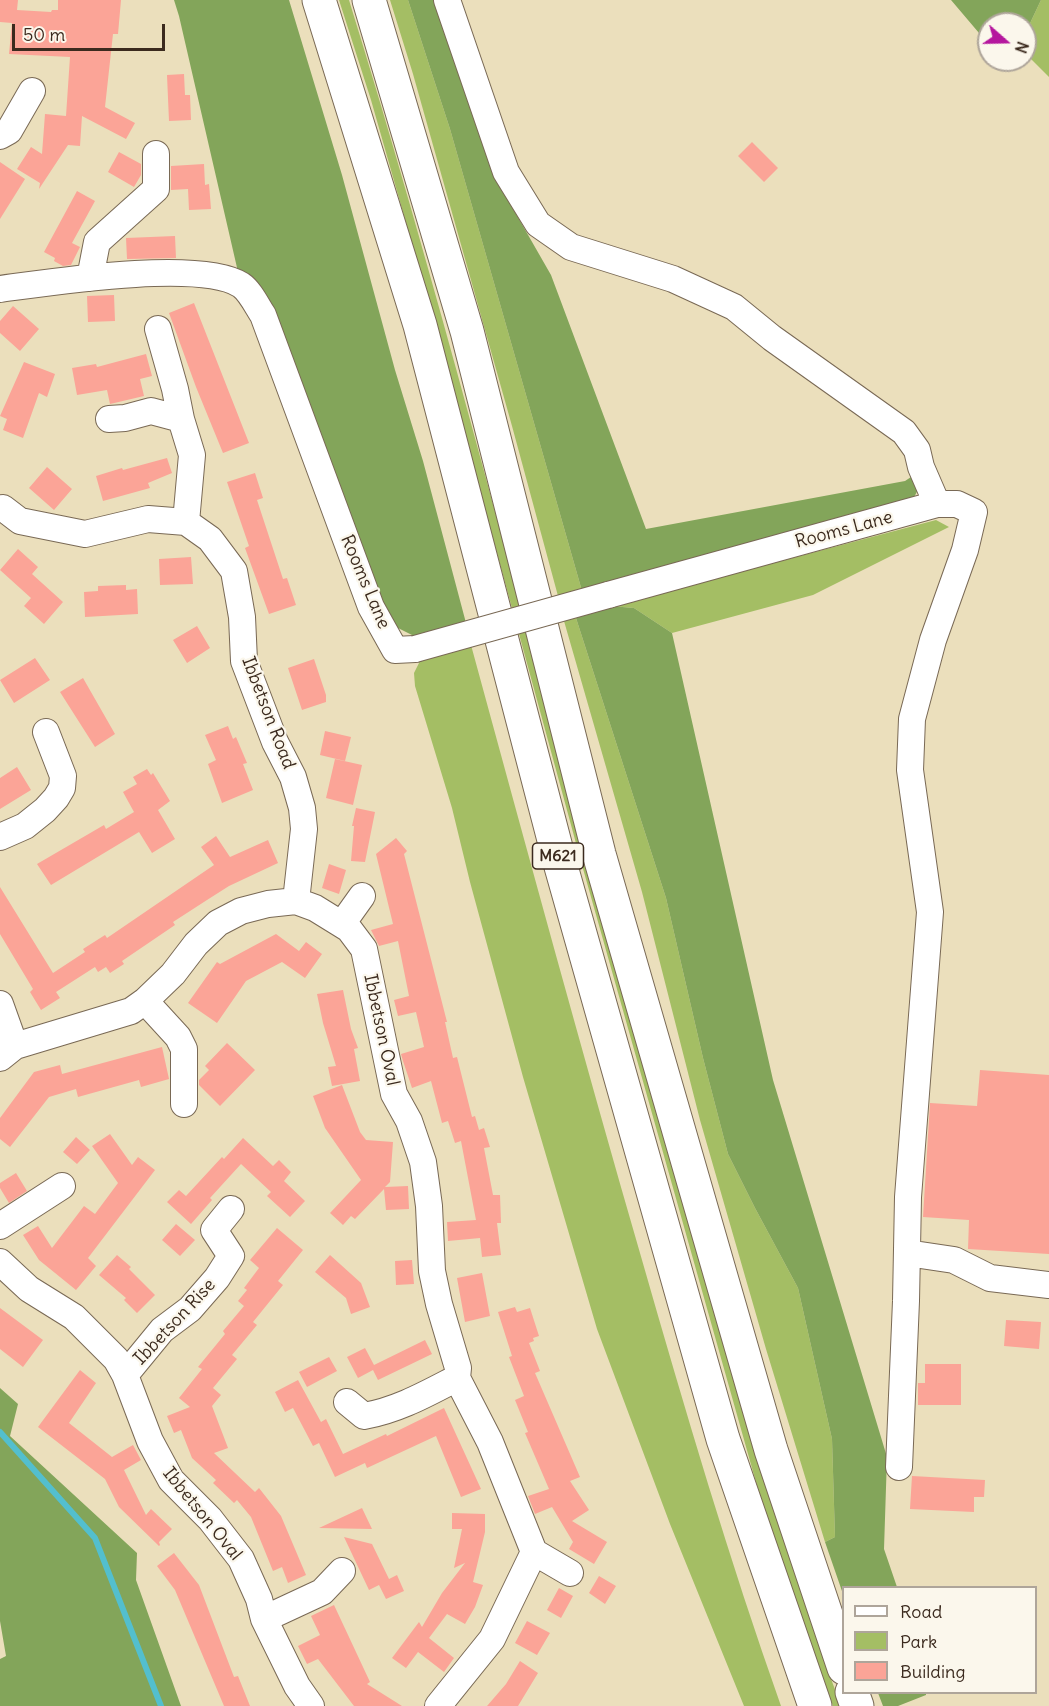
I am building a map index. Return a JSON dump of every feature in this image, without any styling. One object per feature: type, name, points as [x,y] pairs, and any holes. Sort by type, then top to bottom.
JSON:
[{"type":"highway","name":"M621","points":[[319,0],[420,325],[560,863],[723,1439],[815,1706]]},
{"type":"highway","name":"M621","points":[[369,0],[467,331],[599,854],[771,1450],[842,1665]]},
{"type":"street","points":[[447,0],[506,172],[538,224],[570,248],[673,279],[734,307],[772,338],[904,432],[917,450],[921,467],[937,504]]},
{"type":"street","points":[[0,136],[9,131],[32,91]]},
{"type":"street","points":[[90,278],[97,242],[156,189],[156,154]]},
{"type":"street","name":"Rooms Lane","points":[[0,289],[90,278],[174,273],[222,277],[243,286],[263,315],[371,607],[395,650],[415,650],[937,504],[957,504],[974,513],[965,550],[933,640],[912,719],[910,770],[930,912],[908,1185],[907,1253]]},
{"type":"street","points":[[0,509],[3,508],[20,521],[85,534],[148,519],[186,522],[192,455],[180,419],[175,389],[158,329]]},
{"type":"street","points":[[109,419],[125,418],[151,411],[180,419]]},
{"type":"street","name":"Ibbetson Road","points":[[186,522],[210,539],[234,571],[242,617],[244,661],[275,742],[293,777],[302,808],[304,829],[296,901]]},
{"type":"street","points":[[0,837],[25,826],[70,788],[46,732]]},
{"type":"street","points":[[342,924],[362,896]]},
{"type":"street","points":[[0,1004],[8,1052],[131,1011],[173,974],[196,944],[218,923],[241,911],[268,904],[296,901]]},
{"type":"street","name":"Ibbetson Oval","points":[[296,901],[315,908],[342,924],[349,929],[364,949],[394,1094],[409,1121],[423,1162],[429,1206],[432,1271],[458,1368],[457,1378],[490,1442],[534,1552]]},
{"type":"street","points":[[145,1001],[178,1037],[184,1049],[184,1104]]},
{"type":"street","points":[[0,1226],[62,1186]]},
{"type":"street","name":"Ibbetson Rise","points":[[126,1375],[162,1330],[190,1308],[217,1278],[231,1256],[214,1230],[231,1209]]},
{"type":"street","points":[[899,1467],[907,1253],[954,1260],[990,1278],[1049,1285]]},
{"type":"street","name":"Ibbetson Oval","points":[[0,1262],[29,1289],[74,1317],[116,1359],[126,1375],[150,1441],[171,1480],[210,1520],[241,1559],[259,1599],[264,1619],[297,1686],[311,1706]]},
{"type":"street","points":[[347,1402],[364,1416],[381,1413],[408,1403],[457,1378]]},
{"type":"street","points":[[438,1706],[492,1639],[534,1552],[570,1573]]},
{"type":"street","points":[[264,1619],[322,1592],[342,1571]]},
{"type":"green space","points":[[174,0],[289,0],[342,175],[466,623],[418,638],[390,624],[238,272]]},
{"type":"green space","points":[[339,0],[349,0],[381,106],[442,318],[598,891],[734,1371],[795,1573],[841,1706],[833,1706],[761,1500],[580,858],[430,307],[371,100]]},
{"type":"green space","points":[[390,0],[408,0],[450,129],[582,591],[558,596],[413,74]]},
{"type":"green space","points":[[408,0],[436,0],[504,193],[551,275],[646,529],[905,481],[914,475],[920,486],[911,503],[582,591],[450,129]]},
{"type":"green space","points":[[951,0],[1041,0],[1035,12],[977,12],[977,31]]},
{"type":"green space","points":[[1041,0],[1049,0],[1049,77],[1037,65],[1035,12]]},
{"type":"green space","points":[[936,520],[949,527],[813,595],[672,633],[634,608],[611,606]]},
{"type":"green space","points":[[611,606],[634,608],[672,633],[773,1080],[887,1457],[884,1549],[897,1586],[842,1586],[842,1591],[825,1542],[835,1537],[832,1439],[798,1288],[728,1154],[666,898],[576,618]]},
{"type":"green space","points":[[576,618],[666,898],[728,1154],[798,1288],[832,1439],[835,1537],[825,1542],[700,1120],[642,892],[564,621]]},
{"type":"green space","points":[[471,645],[577,1030],[675,1372],[726,1540],[781,1706],[744,1706],[670,1524],[597,1329],[523,1077],[452,808],[415,686],[414,673],[422,657]]},
{"type":"green space","points":[[0,1388],[18,1404],[10,1436],[137,1553],[136,1580],[181,1706],[0,1706],[0,1659],[6,1656],[0,1621]]},
{"type":"green space","points":[[878,1694],[926,1694],[898,1706],[883,1706]]},
{"type":"building","points":[[0,0],[18,0],[17,10],[51,12],[58,10],[58,0],[121,0],[118,34],[113,34],[105,107],[135,123],[126,139],[82,116],[80,146],[68,145],[39,189],[40,183],[17,169],[31,147],[42,154],[45,114],[66,116],[70,57],[9,54],[12,23],[0,22]]},
{"type":"building","points":[[184,74],[185,95],[190,95],[191,120],[169,121],[167,75]]},
{"type":"building","points":[[752,142],[778,168],[764,182],[738,156]]},
{"type":"building","points":[[119,152],[141,164],[141,175],[134,187],[108,172]]},
{"type":"building","points":[[0,162],[25,179],[0,219]]},
{"type":"building","points":[[204,164],[205,185],[209,184],[211,209],[189,210],[188,189],[171,190],[171,166]]},
{"type":"building","points":[[77,191],[95,201],[72,243],[80,247],[71,265],[63,266],[44,252]]},
{"type":"building","points":[[175,236],[176,258],[127,259],[126,238]]},
{"type":"building","points":[[114,295],[115,321],[88,322],[87,296]]},
{"type":"building","points":[[194,303],[249,443],[223,453],[169,313]]},
{"type":"building","points":[[13,306],[39,329],[20,351],[0,333],[0,321]]},
{"type":"building","points":[[146,354],[152,376],[140,379],[144,396],[110,404],[107,390],[77,395],[72,368],[96,364],[97,367]]},
{"type":"building","points":[[24,362],[55,374],[47,397],[39,393],[23,438],[3,430],[7,419],[0,416]]},
{"type":"building","points":[[167,458],[172,473],[148,483],[150,488],[103,501],[96,476]]},
{"type":"building","points":[[47,467],[72,489],[54,510],[29,488]]},
{"type":"building","points":[[255,473],[263,498],[257,500],[283,579],[287,578],[296,605],[269,614],[245,548],[249,546],[227,482]]},
{"type":"building","points":[[18,549],[38,567],[32,574],[63,602],[44,624],[24,606],[31,598],[0,570]]},
{"type":"building","points":[[191,557],[193,584],[160,585],[159,559]]},
{"type":"building","points":[[126,585],[126,590],[137,589],[138,614],[85,617],[84,592],[98,591],[98,586]]},
{"type":"building","points":[[197,626],[210,648],[187,663],[173,640]]},
{"type":"building","points":[[35,658],[50,680],[14,703],[0,680]]},
{"type":"building","points":[[314,659],[326,695],[326,702],[302,710],[288,668]]},
{"type":"building","points":[[83,678],[115,734],[95,747],[60,692]]},
{"type":"building","points":[[228,726],[233,739],[236,737],[247,763],[243,764],[253,790],[222,803],[208,764],[216,760],[205,735]]},
{"type":"building","points":[[325,731],[351,737],[345,761],[320,755]]},
{"type":"building","points":[[335,759],[362,765],[353,805],[326,798]]},
{"type":"building","points":[[17,767],[31,790],[0,809],[0,778]]},
{"type":"building","points":[[147,769],[151,775],[153,773],[170,801],[158,810],[175,839],[152,853],[139,832],[51,885],[37,864],[104,825],[106,829],[134,812],[123,792],[137,784],[133,777]]},
{"type":"building","points":[[356,808],[375,812],[365,862],[351,861],[354,826],[352,826]]},
{"type":"building","points":[[216,836],[230,857],[268,840],[278,863],[229,886],[173,922],[175,925],[122,961],[124,964],[110,973],[106,967],[98,972],[95,967],[56,992],[60,998],[41,1010],[30,992],[33,989],[0,934],[0,887],[53,973],[85,952],[83,949],[105,935],[107,938],[214,865],[201,847]]},
{"type":"building","points":[[396,838],[407,851],[404,854],[447,1022],[445,1022],[453,1058],[457,1057],[472,1117],[475,1116],[479,1130],[484,1128],[490,1147],[484,1148],[493,1195],[500,1195],[501,1223],[497,1223],[501,1255],[482,1257],[480,1238],[448,1241],[447,1222],[476,1220],[461,1141],[455,1143],[448,1121],[442,1123],[431,1081],[412,1088],[401,1054],[424,1047],[416,1012],[398,1016],[394,1000],[409,996],[398,941],[379,946],[371,930],[393,924],[376,854]]},
{"type":"building","points":[[329,864],[346,870],[339,894],[322,888]]},
{"type":"building","points":[[276,934],[299,951],[306,942],[322,954],[305,978],[282,962],[246,981],[217,1023],[188,1003],[217,962],[220,964]]},
{"type":"building","points":[[343,990],[351,1029],[358,1048],[354,1049],[360,1081],[332,1086],[328,1067],[336,1066],[317,994]]},
{"type":"building","points":[[227,1043],[255,1070],[220,1106],[199,1085],[199,1080],[209,1070],[205,1066]]},
{"type":"building","points":[[162,1047],[169,1079],[141,1087],[139,1080],[78,1097],[76,1089],[49,1097],[10,1147],[0,1139],[0,1118],[34,1072],[60,1065],[62,1074]]},
{"type":"building","points":[[980,1070],[1049,1075],[1049,1254],[968,1249],[969,1220],[923,1217],[930,1103],[977,1106]]},
{"type":"building","points":[[342,1085],[360,1132],[366,1140],[393,1142],[390,1182],[385,1187],[408,1186],[409,1209],[386,1210],[384,1189],[355,1219],[351,1216],[343,1225],[330,1213],[361,1180],[325,1128],[313,1096]]},
{"type":"building","points":[[110,1134],[132,1165],[138,1157],[155,1170],[88,1258],[96,1266],[76,1290],[39,1260],[23,1235],[38,1226],[52,1248],[84,1206],[95,1214],[118,1183],[92,1146]]},
{"type":"building","points":[[76,1137],[90,1150],[77,1164],[63,1152]]},
{"type":"building","points":[[243,1138],[273,1166],[279,1160],[291,1172],[284,1181],[305,1201],[290,1217],[267,1196],[271,1192],[241,1164],[210,1198],[212,1200],[191,1224],[167,1202],[179,1190],[186,1196]]},
{"type":"building","points":[[16,1173],[27,1191],[9,1203],[0,1188],[0,1183]]},
{"type":"building","points":[[176,1224],[195,1240],[180,1256],[162,1240]]},
{"type":"building","points":[[277,1228],[303,1250],[278,1281],[283,1285],[253,1322],[257,1325],[232,1355],[237,1359],[213,1388],[221,1395],[212,1406],[228,1448],[214,1453],[255,1492],[259,1488],[281,1516],[306,1575],[288,1583],[282,1567],[273,1571],[251,1517],[237,1500],[234,1503],[213,1483],[216,1480],[192,1458],[181,1430],[174,1433],[167,1416],[190,1407],[179,1398],[202,1369],[198,1367],[225,1334],[223,1331],[244,1306],[238,1301],[247,1290],[244,1288],[259,1268],[250,1260]]},
{"type":"building","points":[[117,1255],[131,1267],[129,1269],[155,1295],[137,1313],[124,1300],[126,1298],[99,1275]]},
{"type":"building","points":[[330,1255],[361,1283],[370,1307],[351,1314],[346,1298],[315,1272]]},
{"type":"building","points":[[412,1260],[414,1284],[396,1285],[395,1261]]},
{"type":"building","points":[[482,1273],[490,1316],[465,1322],[457,1278]]},
{"type":"building","points":[[515,1307],[517,1312],[530,1308],[539,1336],[533,1338],[534,1341],[529,1343],[540,1371],[535,1373],[580,1477],[570,1481],[589,1510],[572,1521],[607,1542],[594,1564],[569,1549],[573,1542],[552,1507],[535,1514],[528,1496],[549,1489],[525,1433],[528,1432],[515,1400],[524,1396],[509,1357],[512,1356],[498,1312]]},
{"type":"building","points":[[0,1308],[43,1340],[23,1367],[0,1349]]},
{"type":"building","points":[[1006,1320],[1041,1322],[1039,1349],[1004,1346]]},
{"type":"building","points":[[425,1340],[432,1354],[378,1380],[373,1370],[358,1378],[347,1357],[365,1348],[374,1365]]},
{"type":"building","points":[[329,1357],[337,1371],[307,1387],[299,1372]]},
{"type":"building","points":[[925,1364],[961,1364],[961,1405],[918,1405],[918,1383],[925,1383]]},
{"type":"building","points":[[80,1370],[96,1383],[69,1423],[112,1457],[133,1445],[141,1460],[124,1470],[146,1515],[151,1509],[172,1529],[159,1542],[159,1546],[119,1507],[105,1479],[38,1427]]},
{"type":"building","points":[[298,1380],[321,1422],[326,1419],[343,1454],[386,1434],[387,1436],[444,1408],[481,1489],[461,1497],[436,1436],[367,1468],[365,1463],[335,1477],[319,1443],[313,1446],[293,1408],[285,1412],[275,1392]]},
{"type":"building","points":[[912,1476],[985,1480],[984,1497],[974,1497],[974,1512],[910,1509]]},
{"type":"building","points":[[362,1508],[372,1529],[319,1528]]},
{"type":"building","points":[[452,1513],[485,1514],[485,1532],[473,1582],[483,1585],[475,1607],[465,1624],[447,1614],[429,1638],[454,1658],[444,1672],[418,1652],[406,1668],[392,1658],[419,1622],[422,1627],[442,1593],[465,1563],[454,1568],[462,1529],[452,1529]]},
{"type":"building","points":[[344,1537],[372,1544],[389,1579],[397,1575],[404,1591],[386,1599],[379,1585],[369,1590]]},
{"type":"building","points":[[174,1553],[199,1585],[234,1677],[238,1676],[250,1706],[224,1706],[175,1590],[157,1566]]},
{"type":"building","points":[[599,1576],[616,1586],[605,1604],[589,1593]]},
{"type":"building","points":[[559,1588],[573,1596],[561,1618],[547,1610]]},
{"type":"building","points":[[334,1605],[370,1682],[367,1684],[402,1706],[354,1706],[318,1659],[307,1664],[298,1646],[320,1635],[311,1616]]},
{"type":"building","points":[[527,1621],[550,1633],[537,1655],[515,1643]]},
{"type":"building","points":[[520,1661],[538,1673],[518,1706],[487,1706],[506,1684]]},
{"type":"waterway","points":[[0,1432],[95,1538],[161,1706]]}]
